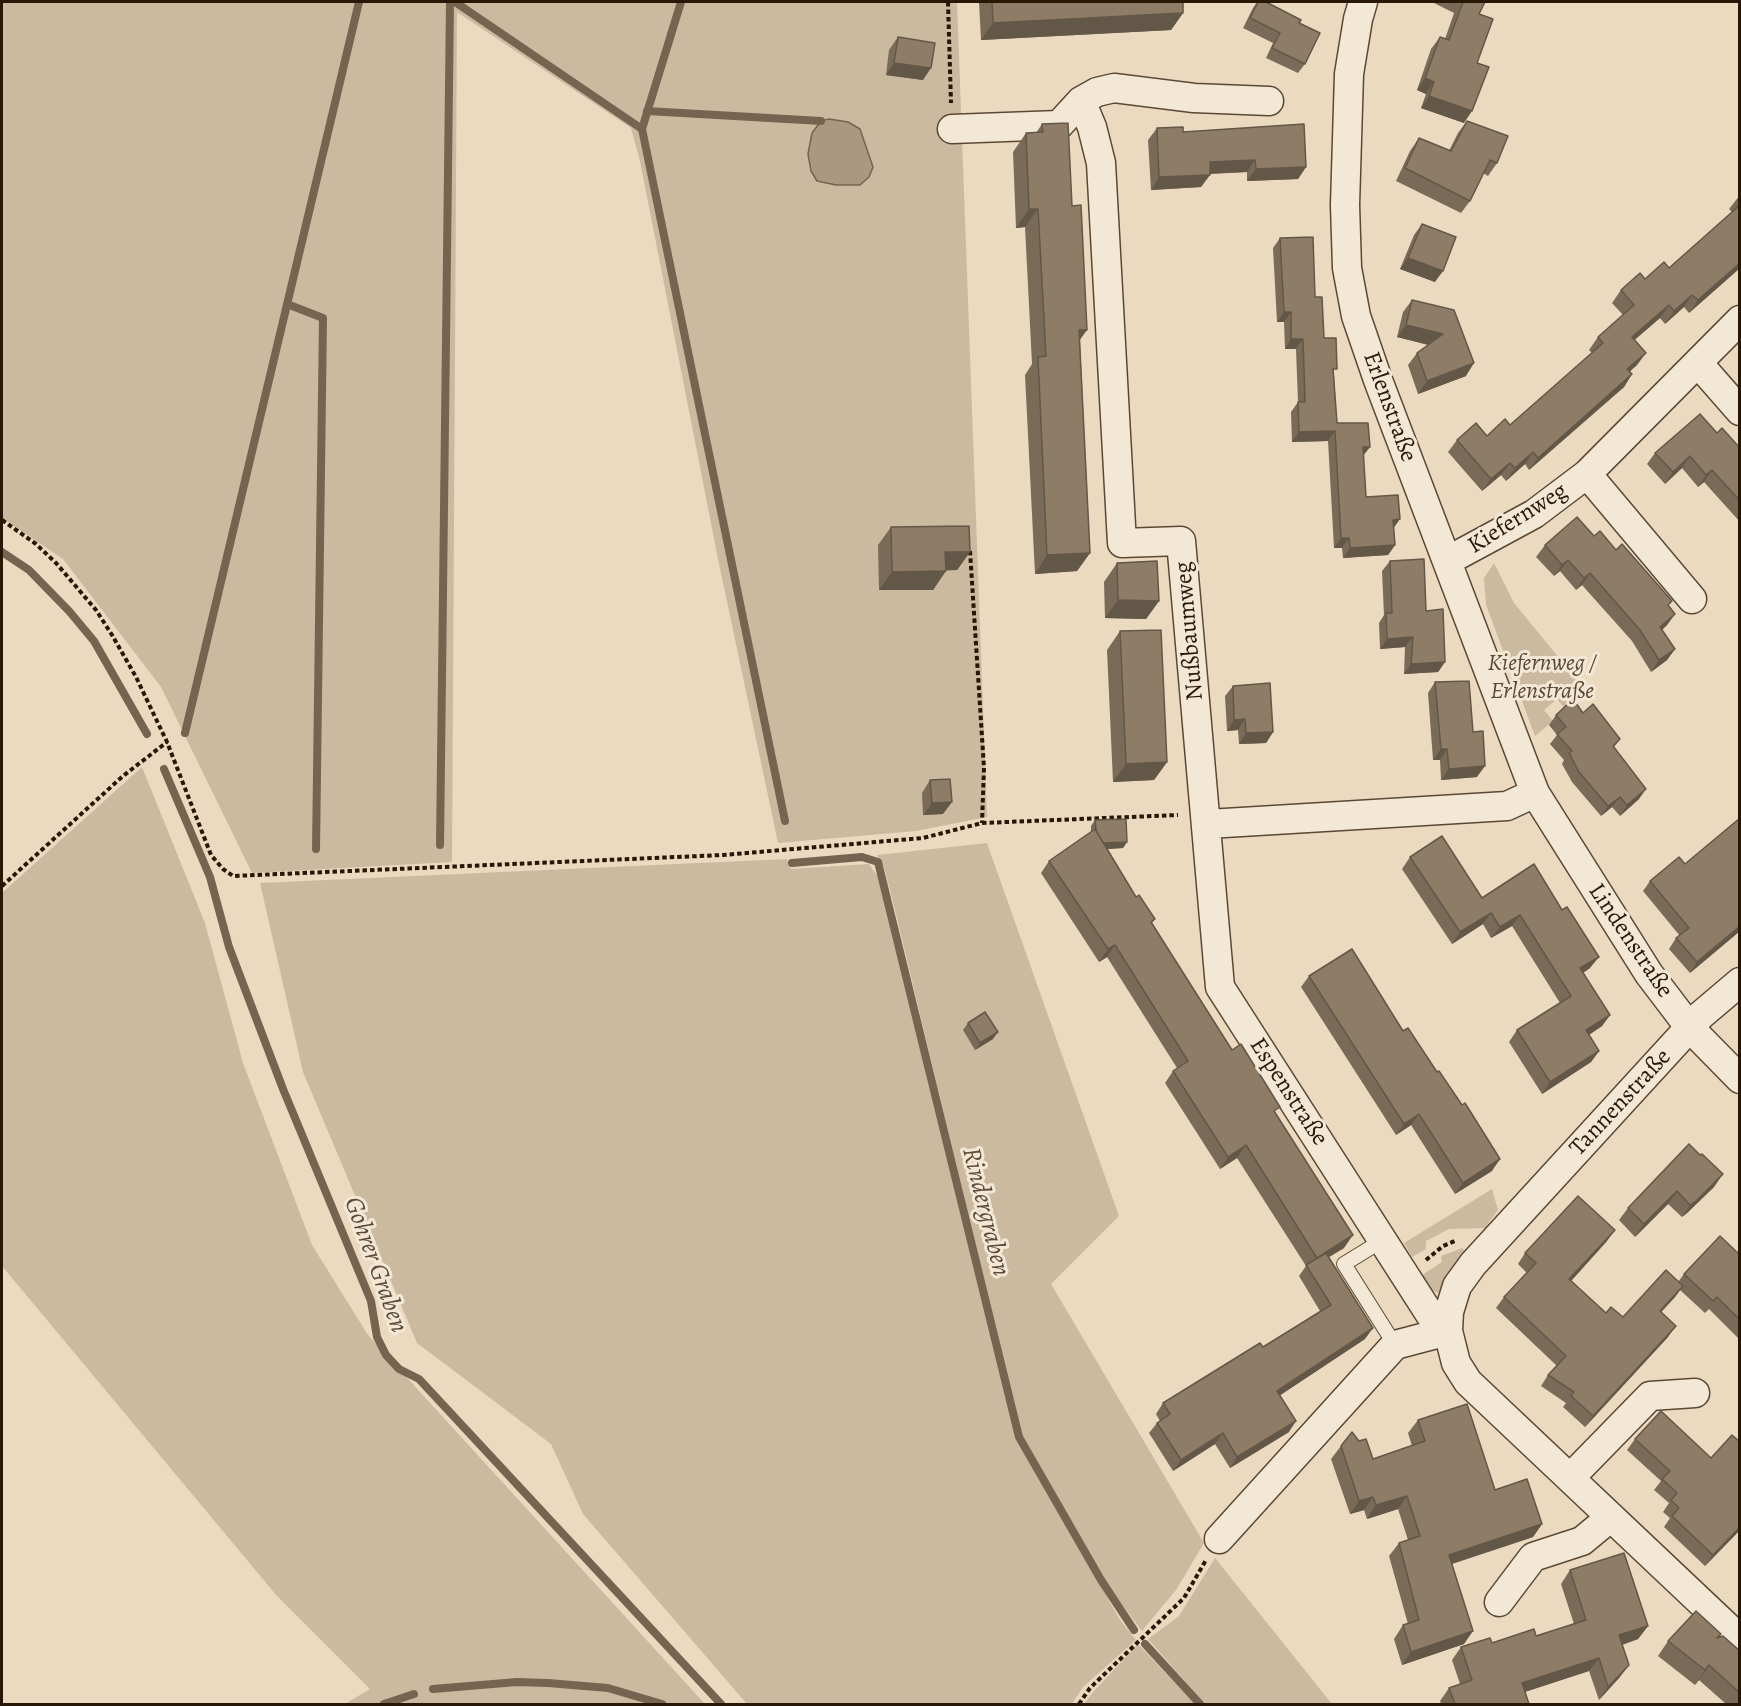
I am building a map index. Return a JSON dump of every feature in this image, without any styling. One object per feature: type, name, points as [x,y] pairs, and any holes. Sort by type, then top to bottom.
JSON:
[{"type":"street","name":"Erlenstraße","points":[[1363,2],[1349,74],[1345,205],[1347,268],[1356,315],[1378,380],[1535,793]]},
{"type":"street","points":[[952,129],[1059,124],[1081,101],[1096,92],[1114,88],[1194,98],[1269,101]]},
{"type":"street","name":"Nußbaumweg","points":[[1081,101],[1092,127],[1101,163],[1122,543],[1181,541],[1208,824]]},
{"type":"street","name":"Kiefernweg","points":[[1447,561],[1534,514],[1587,474],[1740,320]]},
{"type":"street","points":[[1698,363],[1740,411]]},
{"type":"street","name":"Kiefernweg","points":[[1587,474],[1692,599]]},
{"type":"street","points":[[1208,824],[1507,806],[1535,793]]},
{"type":"street","name":"Lindenstraße","points":[[1535,793],[1649,974],[1690,1028],[1740,1079]]},
{"type":"street","name":"Espenstraße","points":[[1208,824],[1220,987],[1431,1316],[1448,1331]]},
{"type":"street","name":"Tannenstraße","points":[[1497,1238],[1690,1028],[1740,982]]},
{"type":"street","points":[[1497,1238],[1456,1286],[1449,1312],[1448,1331],[1456,1363],[1468,1382],[1740,1639]]},
{"type":"street","points":[[1219,1539],[1395,1345],[1448,1331]]},
{"type":"street","points":[[1570,1478],[1650,1396],[1695,1393]]},
{"type":"street","points":[[1499,1602],[1533,1557],[1582,1541],[1611,1517]]},
{"type":"lane","points":[[1383,1239],[1344,1264],[1395,1345]]},
{"type":"path","points":[[948,2],[952,129]]},
{"type":"path","points":[[2,520],[36,544],[56,563],[96,610],[128,661],[167,742],[211,855],[223,869],[233,876],[723,855],[923,838],[982,823],[1175,814],[1208,824]]},
{"type":"path","points":[[969,551],[984,768],[982,823]]},
{"type":"path","points":[[2,886],[123,776],[167,742]]},
{"type":"path","points":[[1405,1274],[1443,1246],[1460,1239],[1497,1238]]},
{"type":"path","points":[[1079,1704],[1090,1688],[1184,1598],[1219,1539]]},
{"type":"green space","points":[[2,2],[957,2],[987,817],[916,831],[778,843],[718,559],[640,161],[631,128],[457,12],[452,862],[252,873],[161,687],[63,559],[2,518]]},
{"type":"green space","name":"Kiefernweg / Erlenstraße","points":[[1494,563],[1514,603],[1587,692],[1566,710],[1557,699],[1544,710],[1553,721],[1535,736],[1486,605],[1484,578]]},
{"type":"green space","points":[[142,767],[205,923],[243,1063],[312,1245],[368,1335],[705,1704],[345,1704],[370,1689],[277,1596],[2,1266],[2,893]]},
{"type":"green space","points":[[987,843],[1119,1216],[1051,1284],[1204,1543],[1176,1590],[1142,1631],[1103,1579],[1022,1437],[893,902],[884,867],[877,855]]},
{"type":"green space","points":[[787,859],[791,869],[869,864],[878,877],[1016,1437],[1120,1620],[1136,1640],[1083,1687],[1072,1704],[747,1704],[583,1514],[551,1444],[417,1343],[303,1072],[260,883]]},
{"type":"green space","points":[[1492,1189],[1498,1210],[1485,1228],[1449,1229],[1426,1241],[1426,1249],[1412,1257],[1404,1243]]},
{"type":"green space","points":[[1462,1248],[1464,1250],[1438,1293],[1431,1290],[1422,1275],[1442,1262],[1441,1256]]},
{"type":"green space","points":[[1215,1558],[1332,1704],[1205,1704],[1148,1639],[1179,1616]]},
{"type":"green space","points":[[1138,1644],[1195,1704],[1084,1704]]},
{"type":"shaded area","points":[[829,119],[848,122],[860,129],[873,167],[869,177],[860,185],[836,185],[817,181],[811,171],[808,154],[812,133],[821,121]]},
{"type":"building","points":[[992,2],[1183,2],[1183,13],[993,23]]},
{"type":"building","points":[[1258,2],[1266,2],[1301,20],[1299,23],[1320,33],[1305,64],[1272,48],[1280,33],[1250,18]]},
{"type":"building","points":[[1463,2],[1485,2],[1479,14],[1493,19],[1477,63],[1489,67],[1472,111],[1429,96],[1434,82],[1425,78],[1440,37],[1449,40]]},
{"type":"building","points":[[898,37],[935,43],[931,68],[894,63]]},
{"type":"building","points":[[1467,121],[1508,136],[1497,163],[1490,160],[1470,201],[1405,168],[1419,138],[1451,151]]},
{"type":"building","points":[[1068,123],[1072,206],[1081,205],[1087,330],[1079,330],[1090,553],[1047,555],[1038,357],[1046,356],[1038,209],[1029,209],[1026,133],[1043,132],[1042,124]]},
{"type":"building","points":[[1304,124],[1306,167],[1256,169],[1255,160],[1210,162],[1210,175],[1159,177],[1157,128],[1183,127],[1183,132]]},
{"type":"building","points":[[1740,205],[1740,263],[1698,300],[1692,295],[1674,311],[1669,305],[1632,337],[1646,353],[1627,369],[1632,374],[1538,458],[1533,452],[1515,468],[1510,463],[1491,479],[1457,440],[1476,423],[1487,436],[1505,419],[1510,425],[1603,343],[1598,337],[1634,305],[1621,290],[1640,273],[1645,279],[1664,262],[1669,268]]},
{"type":"building","points":[[1422,224],[1456,237],[1443,271],[1408,258]]},
{"type":"building","points":[[1313,237],[1315,297],[1322,297],[1324,338],[1336,338],[1337,369],[1333,369],[1337,423],[1368,423],[1370,447],[1363,447],[1366,497],[1398,495],[1400,519],[1393,520],[1395,545],[1350,548],[1349,538],[1341,538],[1335,431],[1299,432],[1298,402],[1305,402],[1303,339],[1291,339],[1291,312],[1284,312],[1280,238]]},
{"type":"building","points":[[1412,300],[1454,310],[1474,363],[1427,381],[1417,353],[1443,334],[1406,325]]},
{"type":"building","points":[[1700,414],[1717,433],[1722,428],[1740,446],[1740,501],[1712,470],[1706,475],[1690,456],[1673,472],[1655,453]]},
{"type":"building","points":[[1577,517],[1594,536],[1600,531],[1616,550],[1622,544],[1672,601],[1668,605],[1675,614],[1660,627],[1675,649],[1659,660],[1640,630],[1590,573],[1584,578],[1568,560],[1562,565],[1545,545]]},
{"type":"building","points":[[969,526],[970,552],[945,552],[946,571],[892,572],[891,527]]},
{"type":"building","points":[[1424,559],[1426,611],[1443,609],[1445,662],[1411,664],[1413,637],[1387,639],[1386,613],[1392,613],[1390,561]]},
{"type":"building","points":[[1157,561],[1159,601],[1118,600],[1117,563]]},
{"type":"building","points":[[1161,630],[1167,762],[1126,764],[1120,631]]},
{"type":"building","points":[[1469,681],[1473,732],[1483,731],[1485,766],[1449,769],[1447,749],[1441,749],[1435,682]]},
{"type":"building","points":[[1270,683],[1273,732],[1246,733],[1245,719],[1234,720],[1233,686]]},
{"type":"building","points":[[1573,699],[1583,713],[1593,704],[1620,739],[1613,746],[1646,789],[1627,805],[1620,797],[1608,806],[1579,772],[1569,753],[1572,751],[1557,734],[1566,727],[1556,715]]},
{"type":"building","points":[[950,779],[952,802],[932,803],[930,780]]},
{"type":"building","points":[[1740,818],[1740,926],[1697,962],[1676,938],[1689,928],[1650,881],[1679,857],[1685,864]]},
{"type":"building","points":[[1126,819],[1127,842],[1103,843],[1096,830],[1095,820]]},
{"type":"building","points":[[1095,829],[1136,897],[1139,895],[1155,919],[1151,922],[1232,1050],[1241,1044],[1280,1107],[1274,1111],[1353,1235],[1317,1258],[1246,1145],[1228,1157],[1173,1071],[1188,1061],[1115,945],[1108,949],[1049,861]]},
{"type":"building","points":[[1442,836],[1482,898],[1534,864],[1562,910],[1567,907],[1599,957],[1580,968],[1610,1015],[1586,1030],[1599,1051],[1550,1082],[1517,1030],[1571,996],[1520,915],[1500,927],[1491,913],[1460,932],[1410,857]]},
{"type":"building","points":[[1352,949],[1403,1031],[1408,1028],[1462,1105],[1465,1103],[1500,1159],[1463,1183],[1419,1114],[1404,1124],[1309,976]]},
{"type":"building","points":[[985,1012],[998,1032],[980,1043],[968,1023]]},
{"type":"building","points":[[1689,1144],[1723,1174],[1690,1205],[1677,1191],[1644,1224],[1628,1208]]},
{"type":"building","points":[[1578,1196],[1615,1230],[1569,1279],[1606,1313],[1611,1307],[1623,1317],[1666,1270],[1683,1286],[1660,1311],[1676,1326],[1593,1416],[1571,1396],[1574,1392],[1548,1375],[1566,1356],[1504,1297],[1536,1263],[1525,1253]]},
{"type":"building","points":[[1720,1236],[1740,1255],[1740,1320],[1717,1297],[1713,1301],[1684,1274]]},
{"type":"building","points":[[1326,1253],[1373,1328],[1277,1391],[1296,1421],[1237,1457],[1223,1433],[1181,1460],[1157,1423],[1170,1414],[1163,1403],[1260,1343],[1263,1347],[1331,1305],[1306,1265]]},
{"type":"building","points":[[1467,1404],[1495,1490],[1527,1479],[1542,1524],[1449,1555],[1473,1631],[1411,1652],[1403,1625],[1419,1620],[1399,1543],[1420,1536],[1407,1496],[1376,1505],[1373,1497],[1359,1501],[1341,1446],[1352,1432],[1359,1441],[1366,1439],[1373,1459],[1425,1441],[1418,1420]]},
{"type":"building","points":[[1661,1411],[1711,1458],[1732,1435],[1740,1442],[1740,1527],[1713,1555],[1672,1516],[1679,1508],[1671,1500],[1677,1493],[1662,1479],[1670,1471],[1635,1439]]},
{"type":"building","points":[[1624,1553],[1648,1626],[1619,1635],[1629,1665],[1608,1687],[1599,1658],[1522,1683],[1529,1704],[1455,1704],[1449,1688],[1472,1680],[1461,1647],[1490,1638],[1492,1643],[1534,1629],[1536,1636],[1586,1620],[1570,1570]]},
{"type":"building","points":[[1696,1611],[1721,1634],[1717,1638],[1723,1636],[1740,1651],[1740,1693],[1709,1665],[1705,1670],[1668,1641]]},
{"type":"waterway","points":[[185,733],[359,2]]},
{"type":"waterway","points":[[440,845],[450,2]]},
{"type":"waterway","points":[[455,2],[642,129]]},
{"type":"waterway","points":[[681,2],[642,129],[785,821]]},
{"type":"waterway","points":[[647,111],[821,121]]},
{"type":"waterway","points":[[287,304],[323,318],[316,849]]},
{"type":"waterway","name":"Gohrer Graben","points":[[2,552],[29,570],[69,611],[94,641],[147,734]]},
{"type":"waterway","name":"Gohrer Graben","points":[[164,769],[210,877],[229,947],[283,1089],[371,1301],[377,1337],[386,1355],[399,1369],[419,1379],[721,1704]]},
{"type":"waterway","name":"Rindergraben","points":[[792,863],[862,857],[878,862],[1019,1437],[1101,1580],[1134,1630]]},
{"type":"waterway","name":"Rindergraben","points":[[1145,1644],[1200,1704]]},
{"type":"waterway","points":[[433,1689],[517,1682],[548,1683],[608,1688],[662,1704]]},
{"type":"waterway","points":[[384,1704],[414,1694]]}]
